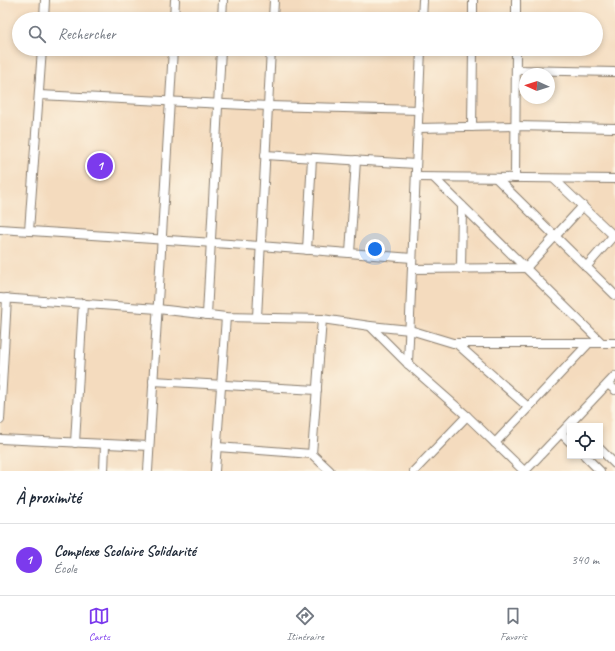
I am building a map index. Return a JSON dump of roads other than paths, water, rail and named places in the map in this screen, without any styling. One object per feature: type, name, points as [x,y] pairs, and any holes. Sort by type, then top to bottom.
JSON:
[{"type":"street","points":[[44,12],[45,0]]},
{"type":"street","points":[[174,12],[175,0]]},
{"type":"street","points":[[222,12],[223,0]]},
{"type":"street","points":[[273,12],[274,0]]},
{"type":"street","points":[[422,12],[423,0]]},
{"type":"street","points":[[473,0],[473,12]]},
{"type":"street","points":[[516,0],[516,12]]},
{"type":"street","points":[[29,230],[42,56]]},
{"type":"street","points":[[148,471],[158,309],[160,239],[172,56]]},
{"type":"street","points":[[207,315],[221,56]]},
{"type":"street","points":[[257,318],[271,56]]},
{"type":"street","points":[[408,364],[421,56]]},
{"type":"street","points":[[472,127],[473,56]]},
{"type":"street","points":[[515,178],[516,56]]},
{"type":"street","points":[[516,70],[615,72]]},
{"type":"street","points":[[39,95],[268,106],[419,110]]},
{"type":"street","points":[[418,128],[515,126],[615,128]]},
{"type":"street","points":[[265,155],[416,164]]},
{"type":"street","points":[[307,250],[312,158]]},
{"type":"street","points":[[350,253],[356,160]]},
{"type":"street","points":[[416,177],[615,179]]},
{"type":"street","points":[[434,178],[602,343]]},
{"type":"street","points":[[496,178],[615,295]]},
{"type":"street","points":[[554,179],[615,236],[586,267]]},
{"type":"street","points":[[462,206],[462,269]]},
{"type":"street","points":[[412,269],[526,268],[583,206]]},
{"type":"street","points":[[0,229],[211,242],[412,258]]},
{"type":"street","points":[[0,420],[3,298],[158,309],[226,317],[322,319],[410,330],[456,343],[615,343]]},
{"type":"street","points":[[75,443],[83,303]]},
{"type":"street","points":[[216,471],[226,317]]},
{"type":"street","points":[[312,454],[322,319]]},
{"type":"street","points":[[370,326],[408,364],[495,442],[522,470],[567,429]]},
{"type":"street","points":[[456,343],[528,407]]},
{"type":"street","points":[[495,442],[589,343]]},
{"type":"street","points":[[576,423],[615,376]]},
{"type":"street","points":[[153,381],[317,390]]},
{"type":"street","points":[[608,384],[615,390]]},
{"type":"street","points":[[417,470],[467,416]]},
{"type":"street","points":[[561,433],[567,439]]},
{"type":"street","points":[[0,439],[150,446]]},
{"type":"street","points":[[104,471],[105,444]]},
{"type":"street","points":[[217,447],[312,454],[330,471]]},
{"type":"street","points":[[603,452],[615,464]]},
{"type":"street","points":[[588,459],[600,471]]},
{"type":"place","name":"Complexe Scolaire Solidarité","points":[[100,166]]}]
